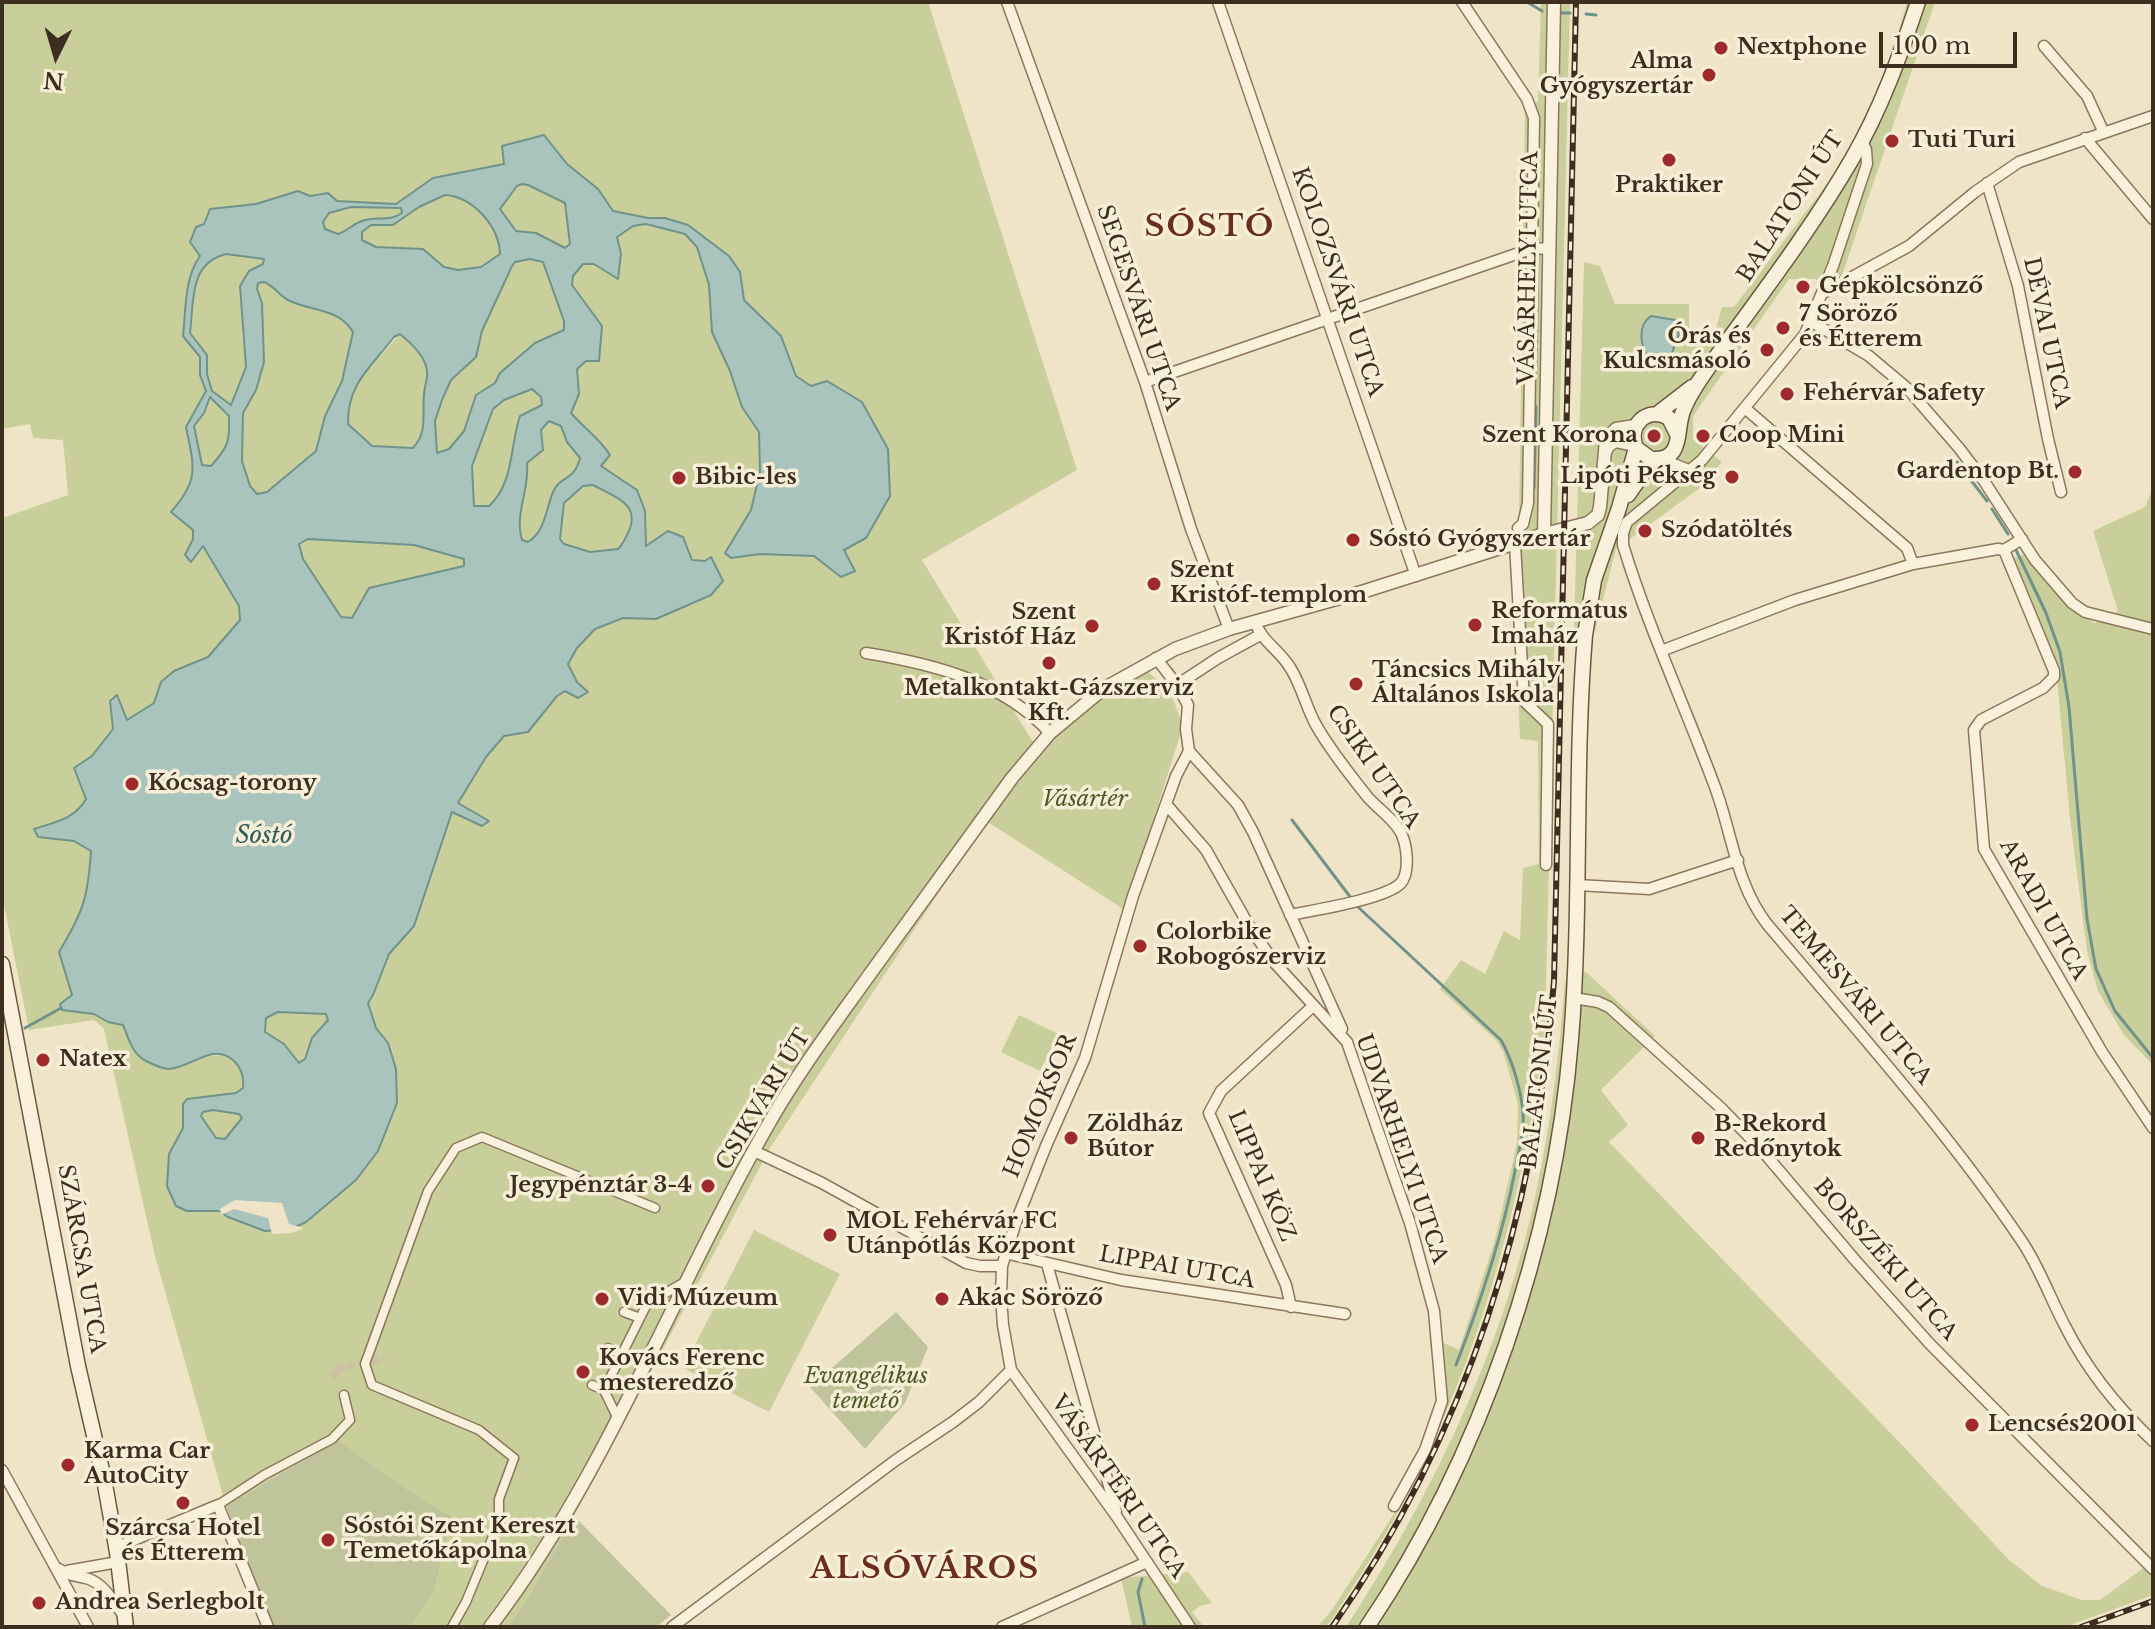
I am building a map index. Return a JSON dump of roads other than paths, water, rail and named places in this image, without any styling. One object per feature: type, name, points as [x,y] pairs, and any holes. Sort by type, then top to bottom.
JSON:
[{"type":"main road","name":"BALATONI ÚT","points":[[1678,439],[1682,411],[1699,382],[1793,248],[1860,145],[1889,81],[1918,2]]},
{"type":"main road","name":"BALATONI ÚT","points":[[1657,414],[1699,382]]},
{"type":"main road","points":[[1657,414],[1669,418],[1678,439],[1672,453],[1660,459],[1645,457],[1635,447],[1633,435],[1635,426],[1642,418],[1657,414]]},
{"type":"main road","name":"BALATONI ÚT","points":[[1367,1627],[1426,1528],[1483,1403],[1513,1320],[1539,1227],[1568,1074],[1574,998],[1585,635],[1594,580],[1619,508],[1635,447]]},
{"type":"main road","name":"BALATONI ÚT","points":[[1619,508],[1644,472],[1660,459]]},
{"type":"main road","name":"SZÁRCSA UTCA","points":[[2,964],[78,1366],[118,1557],[125,1622]]},
{"type":"street","name":"SEGESVÁRI UTCA","points":[[1007,2],[1145,382],[1191,529],[1229,629]]},
{"type":"street","name":"KOLOZSVÁRI UTCA","points":[[1218,2],[1416,576]]},
{"type":"street","points":[[1462,2],[1532,110],[1534,118],[1528,503],[1523,524],[1518,528]]},
{"type":"street","name":"VÁSÁRHELYI UTCA","points":[[1544,534],[1554,2]]},
{"type":"street","points":[[2044,46],[2087,96],[2104,133]]},
{"type":"street","points":[[1823,293],[1909,246],[1987,183],[2033,155],[2153,116]]},
{"type":"street","points":[[2085,138],[2153,219]]},
{"type":"street","points":[[1688,469],[1746,409],[1805,334],[1823,293],[1863,175],[1867,160],[1860,145]]},
{"type":"street","name":"DÉVAI UTCA","points":[[1987,183],[2018,286],[2061,492]]},
{"type":"street","points":[[1145,382],[1532,248],[1549,249]]},
{"type":"street","points":[[1812,316],[1869,356],[1907,388],[1959,448],[2044,573],[2072,603],[2085,612],[2153,629]]},
{"type":"street","points":[[1746,409],[1907,548],[1913,564]]},
{"type":"street","points":[[1605,452],[1609,434],[1616,429],[1635,426]]},
{"type":"street","points":[[1678,439],[1688,469]]},
{"type":"street","points":[[1605,452],[1615,441],[1635,447]]},
{"type":"street","name":"CSIKVÁRI ÚT","points":[[490,1627],[553,1538],[754,1151],[795,1081],[1012,778],[1050,733],[1103,689],[1156,658],[1229,629],[1257,628],[1544,534],[1588,523],[1598,515],[1605,452]]},
{"type":"street","points":[[1660,459],[1688,469]]},
{"type":"street","name":"TEMESVÁRI UTCA","points":[[1688,469],[1634,515],[1625,528],[1625,551],[1716,789],[1742,879],[1758,912],[1924,1109],[2022,1240],[2065,1327],[2088,1365],[2123,1411],[2153,1441]]},
{"type":"street","points":[[1661,651],[1795,600],[1913,564],[2004,550],[2022,539]]},
{"type":"street","points":[[1515,544],[1524,701],[1548,724],[1546,865]]},
{"type":"street","name":"ARADI UTCA","points":[[2004,550],[2054,677],[2049,684],[1976,724],[1974,736],[1984,849],[2102,1052],[2153,1128]]},
{"type":"street","points":[[1177,685],[1257,628]]},
{"type":"street","name":"CSIKI UTCA","points":[[1257,628],[1293,671],[1315,722],[1336,757],[1404,838],[1405,873],[1392,890],[1290,915]]},
{"type":"street","points":[[866,653],[925,665],[987,686],[1031,713],[1050,733]]},
{"type":"street","name":"HOMOKSOR","points":[[1011,1370],[1003,1325],[1002,1266],[1005,1253],[1037,1166],[1085,1058],[1133,896],[1189,751],[1186,729],[1188,705],[1156,658]]},
{"type":"street","points":[[1189,751],[1238,805],[1263,849],[1347,1042]]},
{"type":"street","name":"UDVARHELYI UTCA","points":[[1166,804],[1206,850],[1259,943],[1347,1042],[1422,1265],[1434,1311],[1442,1381],[1441,1407],[1425,1450],[1394,1506]]},
{"type":"street","points":[[1577,885],[1649,889],[1738,860]]},
{"type":"street","name":"BORSZÉKI UTCA","points":[[1574,998],[1609,1007],[1721,1108],[1782,1172],[1929,1343],[2153,1569]]},
{"type":"street","name":"LIPPAI KÖZ","points":[[1291,1307],[1286,1285],[1209,1113],[1221,1091],[1313,1006]]},
{"type":"street","points":[[452,1627],[466,1602],[499,1522],[499,1499],[514,1458],[479,1430],[372,1385],[365,1364],[428,1191],[456,1148],[482,1137],[655,1208]]},
{"type":"street","points":[[754,1151],[822,1183],[966,1263],[1002,1266]]},
{"type":"street","name":"LIPPAI UTCA","points":[[1005,1253],[1121,1280],[1345,1314]]},
{"type":"street","points":[[1047,1264],[1117,1517]]},
{"type":"street","points":[[604,1390],[647,1304],[688,1280]]},
{"type":"street","points":[[624,1312],[640,1318]]},
{"type":"street","points":[[608,1348],[622,1354]]},
{"type":"street","points":[[672,1627],[896,1460],[953,1422],[979,1402],[1011,1370]]},
{"type":"street","name":"VÁSÁRTÉRI UTCA","points":[[1011,1370],[1117,1517],[1190,1627]]},
{"type":"street","points":[[592,1385],[604,1390],[617,1417]]},
{"type":"street","points":[[57,1568],[67,1571],[118,1557],[122,1545],[218,1505],[264,1475],[332,1439],[350,1420],[344,1395]]},
{"type":"street","points":[[2,1470],[88,1627]]},
{"type":"street","points":[[218,1505],[268,1627]]},
{"type":"street","points":[[1002,1627],[1147,1562]]},
{"type":"street","points":[[57,1568],[67,1575],[99,1584],[125,1622]]},
{"type":"water","name":"Sóstó","points":[[544,135],[567,164],[598,189],[613,211],[665,218],[688,225],[729,256],[740,272],[744,300],[781,336],[796,376],[811,386],[827,381],[862,402],[888,449],[890,496],[866,538],[844,550],[855,571],[841,577],[814,556],[760,554],[731,558],[725,553],[751,510],[760,472],[759,432],[742,407],[712,332],[709,285],[697,247],[685,234],[646,224],[633,226],[617,237],[621,254],[618,279],[594,264],[583,264],[573,276],[572,285],[602,326],[599,361],[586,361],[577,369],[579,394],[571,413],[610,455],[601,466],[637,490],[645,511],[646,546],[668,531],[683,537],[692,560],[705,561],[711,557],[723,581],[711,595],[656,619],[623,618],[595,629],[577,648],[568,664],[577,682],[588,692],[578,698],[565,691],[557,696],[528,732],[504,736],[486,757],[458,803],[489,821],[482,826],[452,812],[414,926],[389,954],[368,1003],[376,1028],[388,1043],[396,1069],[397,1103],[378,1151],[356,1180],[306,1222],[291,1229],[265,1231],[219,1211],[187,1211],[176,1206],[167,1186],[169,1154],[183,1128],[183,1104],[187,1099],[236,1093],[243,1088],[242,1073],[233,1060],[218,1054],[177,1068],[160,1067],[137,1054],[123,1025],[108,1022],[94,1014],[62,1010],[60,1004],[72,995],[59,952],[83,904],[91,851],[74,841],[38,837],[34,829],[70,815],[86,799],[74,768],[92,756],[113,729],[110,701],[117,695],[127,720],[154,703],[161,682],[174,671],[208,657],[240,620],[239,606],[203,546],[191,562],[185,555],[193,539],[193,530],[171,512],[191,481],[192,463],[186,427],[206,391],[200,375],[200,357],[183,336],[188,284],[200,256],[190,242],[196,227],[204,224],[210,209],[256,204],[298,191],[310,196],[328,193],[337,201],[396,204],[433,178],[504,164],[502,146]],"holes":[[[522,184],[565,203],[570,244],[565,248],[536,233],[516,231],[500,209],[517,186]],[[445,195],[455,197],[483,215],[495,233],[500,254],[481,267],[458,270],[444,267],[423,249],[376,247],[362,240],[362,232],[371,225],[393,225],[419,207]],[[351,207],[401,208],[402,213],[362,221],[338,234],[325,229],[323,222],[329,213]],[[226,254],[264,259],[263,264],[249,271],[240,286],[246,367],[231,405],[212,391],[207,374],[207,355],[190,333],[193,296],[205,266]],[[530,259],[543,262],[564,321],[564,330],[535,343],[500,373],[495,383],[476,395],[464,431],[449,449],[437,453],[435,421],[442,400],[451,380],[476,357],[482,331],[515,262]],[[264,282],[290,301],[333,315],[353,332],[342,381],[325,416],[316,451],[267,492],[257,494],[250,486],[242,461],[243,413],[256,390],[264,362],[262,303],[257,289],[258,283]],[[400,334],[420,355],[427,375],[423,429],[413,448],[372,446],[348,424],[352,398],[362,377],[394,337]],[[532,389],[541,397],[542,405],[520,416],[507,476],[489,506],[474,506],[472,466],[493,409],[504,400]],[[210,397],[229,416],[229,432],[227,444],[217,459],[211,466],[202,465],[194,426],[204,413]],[[549,421],[561,426],[567,442],[580,458],[571,475],[556,487],[542,526],[528,542],[522,540],[520,530],[527,463],[543,450],[541,430]],[[593,485],[617,498],[632,515],[628,533],[618,549],[590,552],[564,544],[560,539],[564,503],[583,486]],[[308,539],[414,545],[464,559],[464,566],[369,588],[352,618],[341,617],[303,559],[299,544]],[[278,1012],[326,1014],[328,1020],[312,1038],[305,1059],[299,1063],[284,1044],[265,1032],[266,1018]],[[213,1110],[239,1114],[242,1118],[225,1139],[216,1138],[201,1116],[203,1112]]]},
{"type":"water","points":[[1651,316],[1675,320],[1679,334],[1670,358],[1661,363],[1649,360],[1642,343],[1643,325]]},
{"type":"waterway","points":[[1527,2],[1542,11]]},
{"type":"waterway","points":[[1561,13],[1570,13]]},
{"type":"waterway","points":[[1586,14],[1596,15]]},
{"type":"waterway","points":[[1536,367],[1538,254]]},
{"type":"waterway","points":[[1534,488],[1536,406]]},
{"type":"waterway","points":[[1957,462],[1987,501]]},
{"type":"waterway","points":[[1992,509],[2008,534]]},
{"type":"waterway","points":[[2016,550],[2046,613],[2060,652],[2069,707],[2087,919],[2096,969],[2115,1011],[2153,1058]]},
{"type":"waterway","points":[[1292,820],[1351,898]]},
{"type":"waterway","points":[[1358,907],[1501,1040],[1521,1096],[1523,1129],[1504,1221],[1456,1365]]},
{"type":"waterway","points":[[25,1028],[61,1008]]},
{"type":"waterway","points":[[1142,1579],[1138,1592],[1145,1627]]},
{"type":"tunnel","points":[[337,1378],[333,1370],[385,1358]]},
{"type":"railway","points":[[1332,1627],[1380,1553],[1421,1477],[1457,1399],[1487,1319],[1511,1238],[1545,1069],[1554,981],[1576,2]]},
{"type":"railway","points":[[2081,1627],[2153,1601]]},
{"type":"place","name":"Nextphone","points":[[1721,48]]},
{"type":"place","name":"Alma Gyógyszertár","points":[[1709,75]]},
{"type":"place","name":"Tuti Turi","points":[[1892,141]]},
{"type":"place","name":"Praktiker","points":[[1669,160]]},
{"type":"place","name":"Gépkölcsönző","points":[[1803,287]]},
{"type":"place","name":"7 Söröző és Étterem","points":[[1783,328]]},
{"type":"place","name":"Órás és Kulcsmásoló","points":[[1767,350]]},
{"type":"place","name":"Fehérvár Safety","points":[[1787,394]]},
{"type":"place","name":"Szent Korona","points":[[1654,436]]},
{"type":"place","name":"Coop Mini","points":[[1703,436]]},
{"type":"place","name":"Gardentop Bt.","points":[[2075,472]]},
{"type":"place","name":"Lipóti Pékség","points":[[1732,477]]},
{"type":"place","name":"Bibic-les","points":[[679,478]]},
{"type":"place","name":"Szódatöltés","points":[[1645,531]]},
{"type":"place","name":"Sóstó Gyógyszertár","points":[[1353,540]]},
{"type":"place","name":"Szent Kristóf-templom","points":[[1154,584]]},
{"type":"place","name":"Református Imaház","points":[[1475,625]]},
{"type":"place","name":"Szent Kristóf Ház","points":[[1092,626]]},
{"type":"place","name":"Metalkontakt-Gázszerviz Kft.","points":[[1049,663]]},
{"type":"place","name":"Táncsics Mihály Általános Iskola","points":[[1356,684]]},
{"type":"place","name":"Kócsag-torony","points":[[132,784]]},
{"type":"place","name":"Colorbike Robogószerviz","points":[[1140,946]]},
{"type":"place","name":"Natex","points":[[43,1060]]},
{"type":"place","name":"Zöldház Bútor","points":[[1071,1138]]},
{"type":"place","name":"B-Rekord Redőnytok","points":[[1698,1138]]},
{"type":"place","name":"Jegypénztár 3-4","points":[[708,1186]]},
{"type":"place","name":"MOL Fehérvár FC Utánpótlás Központ","points":[[830,1235]]},
{"type":"place","name":"Vidi Múzeum","points":[[602,1299]]},
{"type":"place","name":"Akác Söröző","points":[[942,1299]]},
{"type":"place","name":"Kovács Ferenc mesteredző","points":[[583,1372]]},
{"type":"place","name":"Lencsés2001","points":[[1972,1425]]},
{"type":"place","name":"Karma Car AutoCity","points":[[68,1465]]},
{"type":"place","name":"Szárcsa Hotel és Étterem","points":[[183,1503]]},
{"type":"place","name":"Sóstói Szent Kereszt Temetőkápolna","points":[[328,1540]]},
{"type":"place","name":"Andrea Serlegbolt","points":[[39,1603]]},
{"type":"district","name":"SÓSTÓ","points":[[1210,228]]},
{"type":"district","name":"ALSÓVÁROS","points":[[925,1570]]},
{"type":"park label","name":"Vásártér","points":[[1085,800]]},
{"type":"park label","name":"Evangélikus temető","points":[[866,1390]]}]
